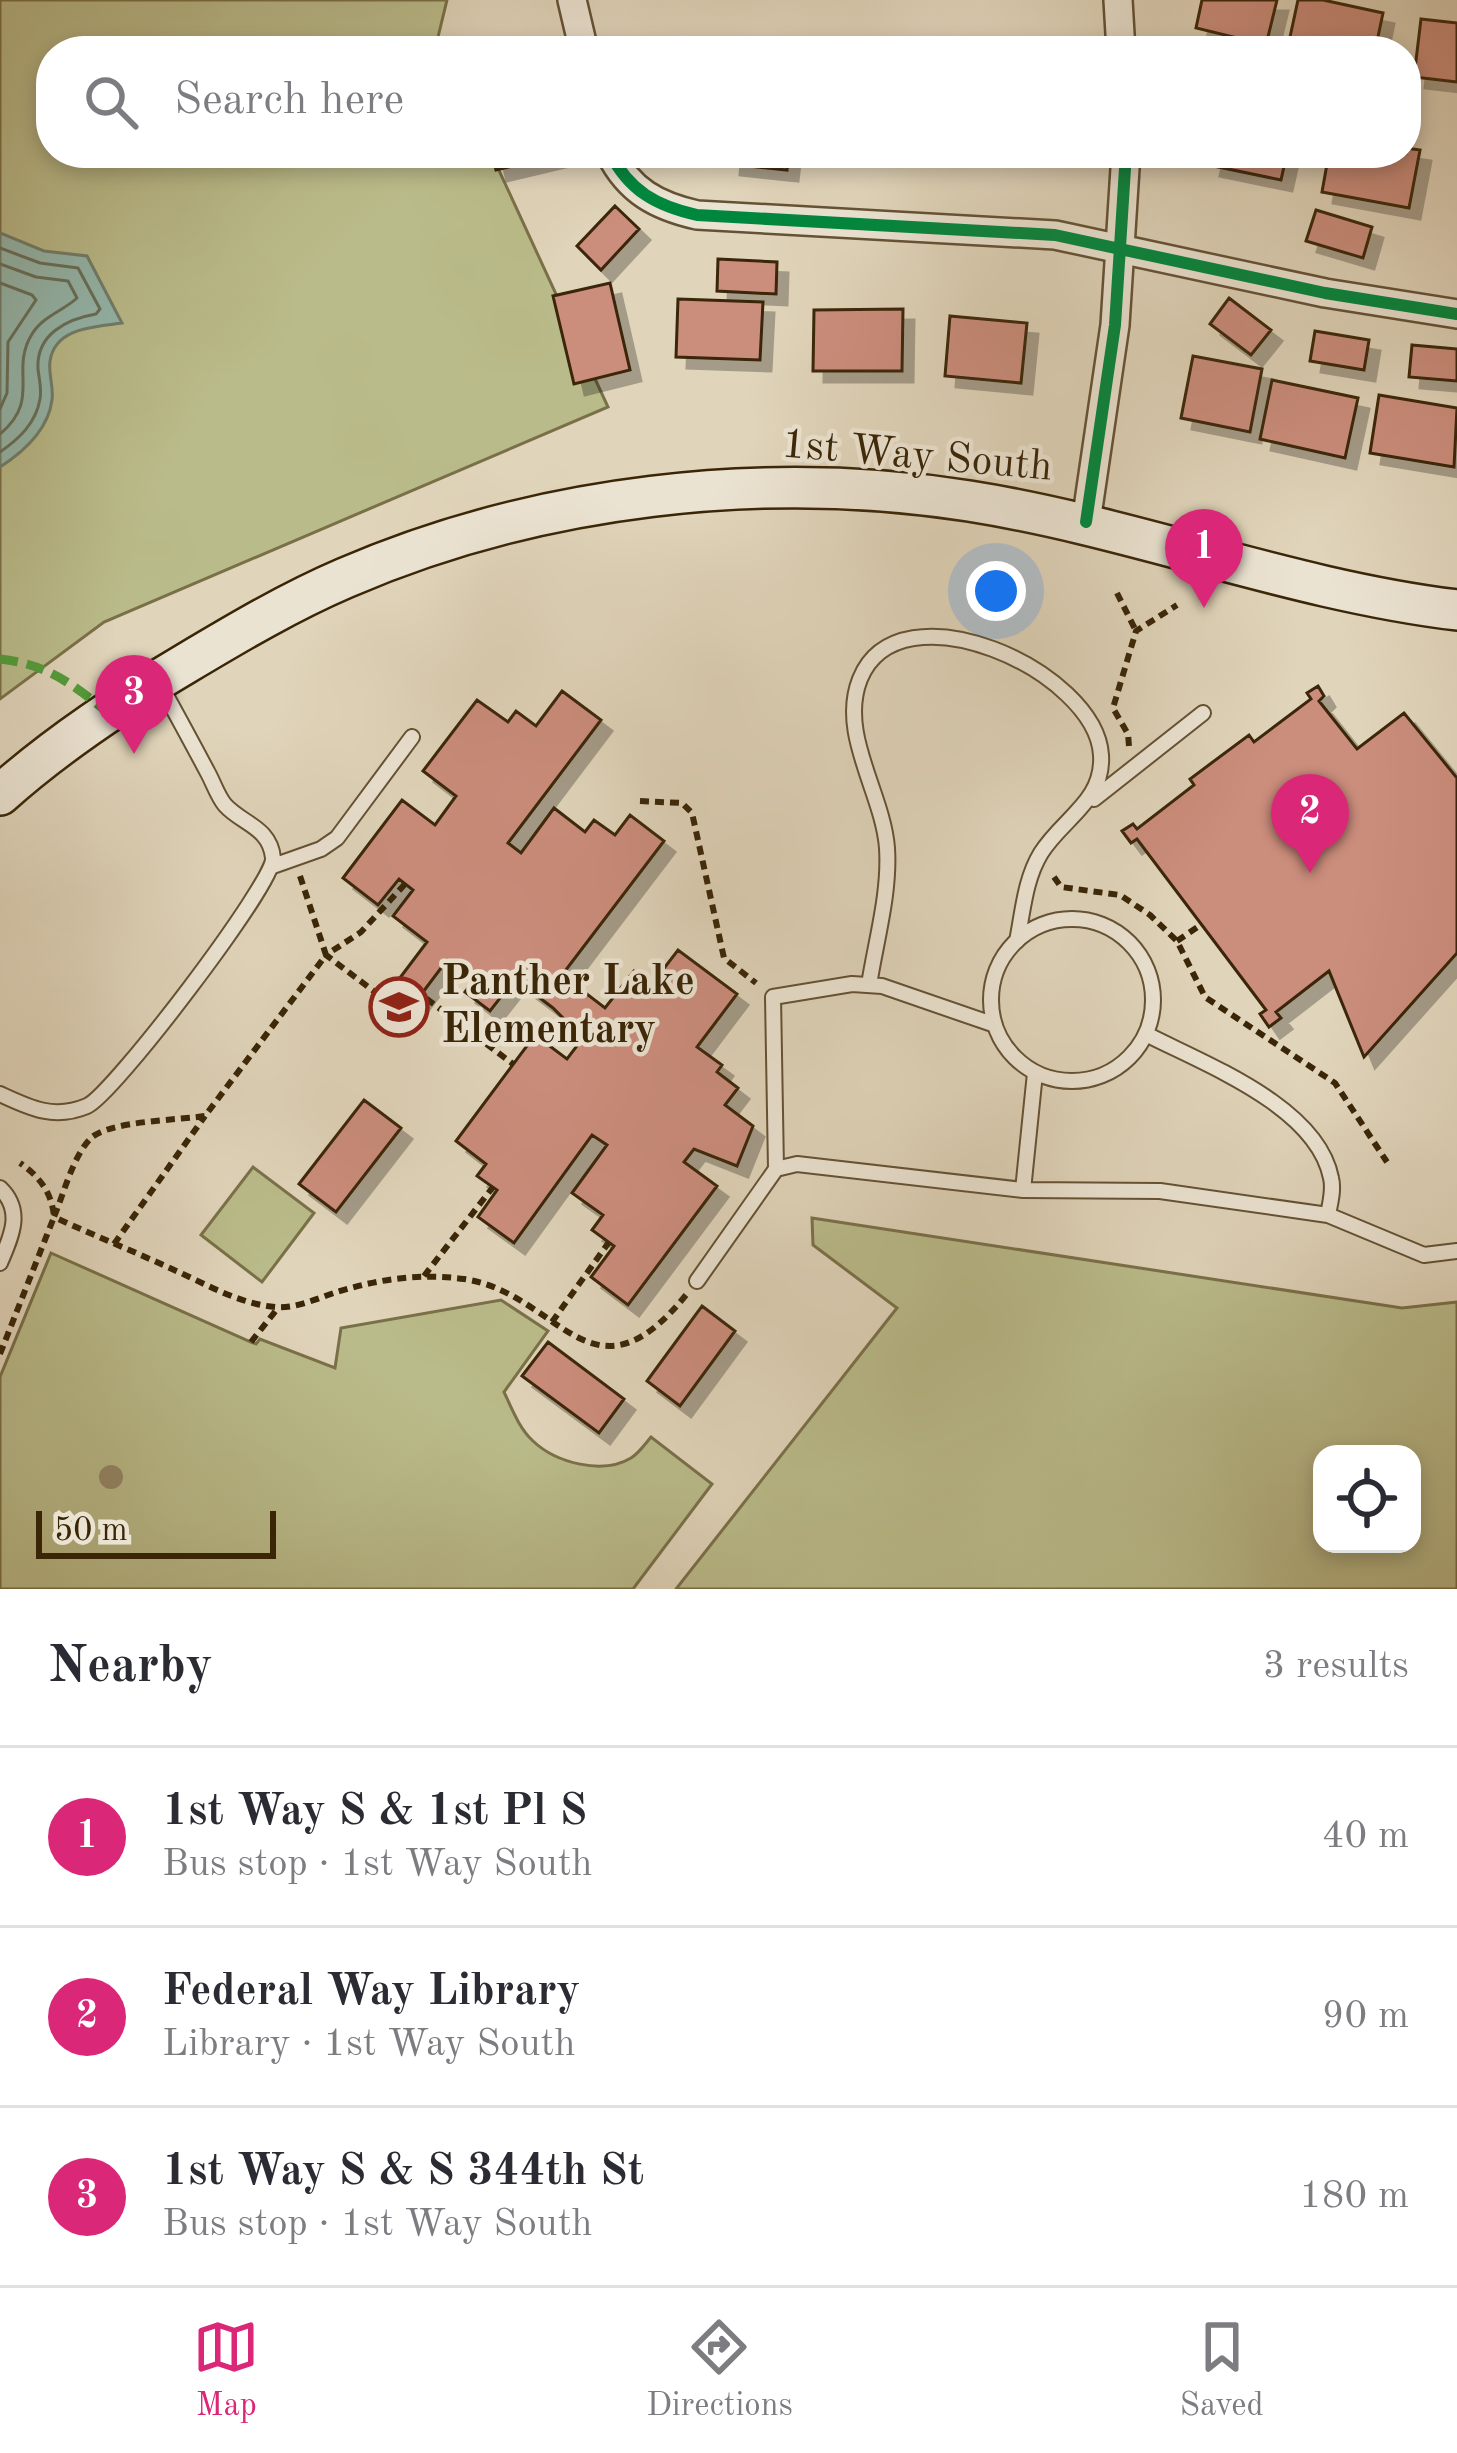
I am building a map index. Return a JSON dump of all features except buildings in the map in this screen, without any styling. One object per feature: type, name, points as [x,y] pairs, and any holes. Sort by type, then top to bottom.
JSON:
[{"type":"main road","name":"1st Way South","points":[[0,795],[56,748],[158,680],[281,608],[346,578],[490,527],[662,496],[745,490],[855,491],[965,500],[1086,523],[1350,592],[1457,610]]},
{"type":"street","points":[[1118,0],[1120,36]]},
{"type":"street","points":[[619,168],[649,199],[698,215],[1054,236],[1325,293],[1457,314]]},
{"type":"street","points":[[1086,523],[1122,248],[1125,168]]},
{"type":"lane","points":[[869,985],[887,846],[855,727],[854,702],[866,667],[884,645],[915,637],[957,640],[1019,661],[1055,684],[1084,711],[1100,742],[1101,775],[1086,806]]},
{"type":"lane","points":[[158,680],[225,805],[269,842],[273,866]]},
{"type":"lane","points":[[1017,941],[1033,868],[1048,843],[1202,712]]},
{"type":"lane","points":[[0,1094],[39,1112],[56,1114],[97,1101],[133,1061],[239,920],[273,866],[329,844],[346,830],[412,737]]},
{"type":"lane","points":[[1080,920],[1126,939],[1148,972],[1153,991],[1146,1034],[1121,1066],[1092,1080],[1056,1081],[1035,1072],[1005,1045],[995,1025],[992,986],[998,967],[1017,941],[1043,924],[1080,920]]},
{"type":"lane","points":[[697,1282],[776,1169],[773,997],[869,985],[899,990],[995,1025]]},
{"type":"lane","points":[[1146,1034],[1266,1097],[1298,1124],[1324,1158],[1331,1179],[1328,1215]]},
{"type":"lane","points":[[1023,1190],[1035,1072]]},
{"type":"lane","points":[[776,1169],[818,1164],[1023,1190],[1160,1191],[1328,1215],[1424,1255],[1457,1251]]},
{"type":"lane","points":[[0,1188],[9,1197],[15,1217],[0,1263]]},
{"type":"path","points":[[1117,593],[1136,631]]},
{"type":"path","points":[[1132,768],[1127,734],[1112,708],[1136,631],[1177,605]]},
{"type":"path","points":[[640,801],[682,803],[692,813],[724,958],[773,997]]},
{"type":"path","points":[[295,859],[326,955],[408,1017],[423,996],[513,1064]]},
{"type":"path","points":[[1060,865],[1053,875],[1061,887],[1120,895],[1150,915],[1177,941],[1205,997],[1335,1083],[1387,1162]]},
{"type":"path","points":[[114,1244],[326,955],[361,932],[405,884]]},
{"type":"path","points":[[1177,941],[1202,924]]},
{"type":"path","points":[[0,1354],[54,1217],[94,1134],[205,1116]]},
{"type":"path","points":[[20,1163],[44,1185],[54,1217],[227,1294],[278,1308],[392,1278],[424,1276],[489,1285],[580,1341],[624,1344],[665,1318],[697,1282]]},
{"type":"path","points":[[424,1276],[493,1187]]},
{"type":"path","points":[[552,1322],[609,1242]]},
{"type":"path","points":[[251,1342],[278,1308]]},
{"type":"green space","points":[[0,0],[447,0],[438,36],[36,36],[36,168],[498,168],[608,407],[104,622],[0,699]]},
{"type":"green space","points":[[253,1167],[314,1213],[262,1282],[201,1235]]},
{"type":"green space","points":[[812,1218],[1402,1308],[1457,1302],[1457,1589],[676,1589],[897,1308],[813,1245]]},
{"type":"green space","points":[[51,1253],[251,1342],[260,1339],[335,1368],[341,1328],[501,1300],[548,1331],[504,1392],[533,1441],[567,1461],[607,1466],[631,1458],[651,1437],[712,1484],[633,1589],[0,1589],[0,1377]]},
{"type":"water","points":[[0,233],[44,251],[87,256],[122,323],[78,331],[60,341],[50,361],[52,395],[46,421],[26,447],[0,467]]},
{"type":"marked path","points":[[0,659],[57,676],[106,711]]},
{"type":"cycle path","points":[[619,168],[646,195],[697,215],[1055,235],[1325,293],[1457,314]]},
{"type":"cycle path","points":[[1086,522],[1115,325],[1125,168]]},
{"type":"place","name":"1st Way S & 1st Pl S","points":[[1204,608]]},
{"type":"place","name":"1st Way S & S 344th St","points":[[134,754]]},
{"type":"place","name":"Federal Way Library","points":[[1310,873]]},
{"type":"place","name":"Panther Lake Elementary","points":[[399,1007]]}]
